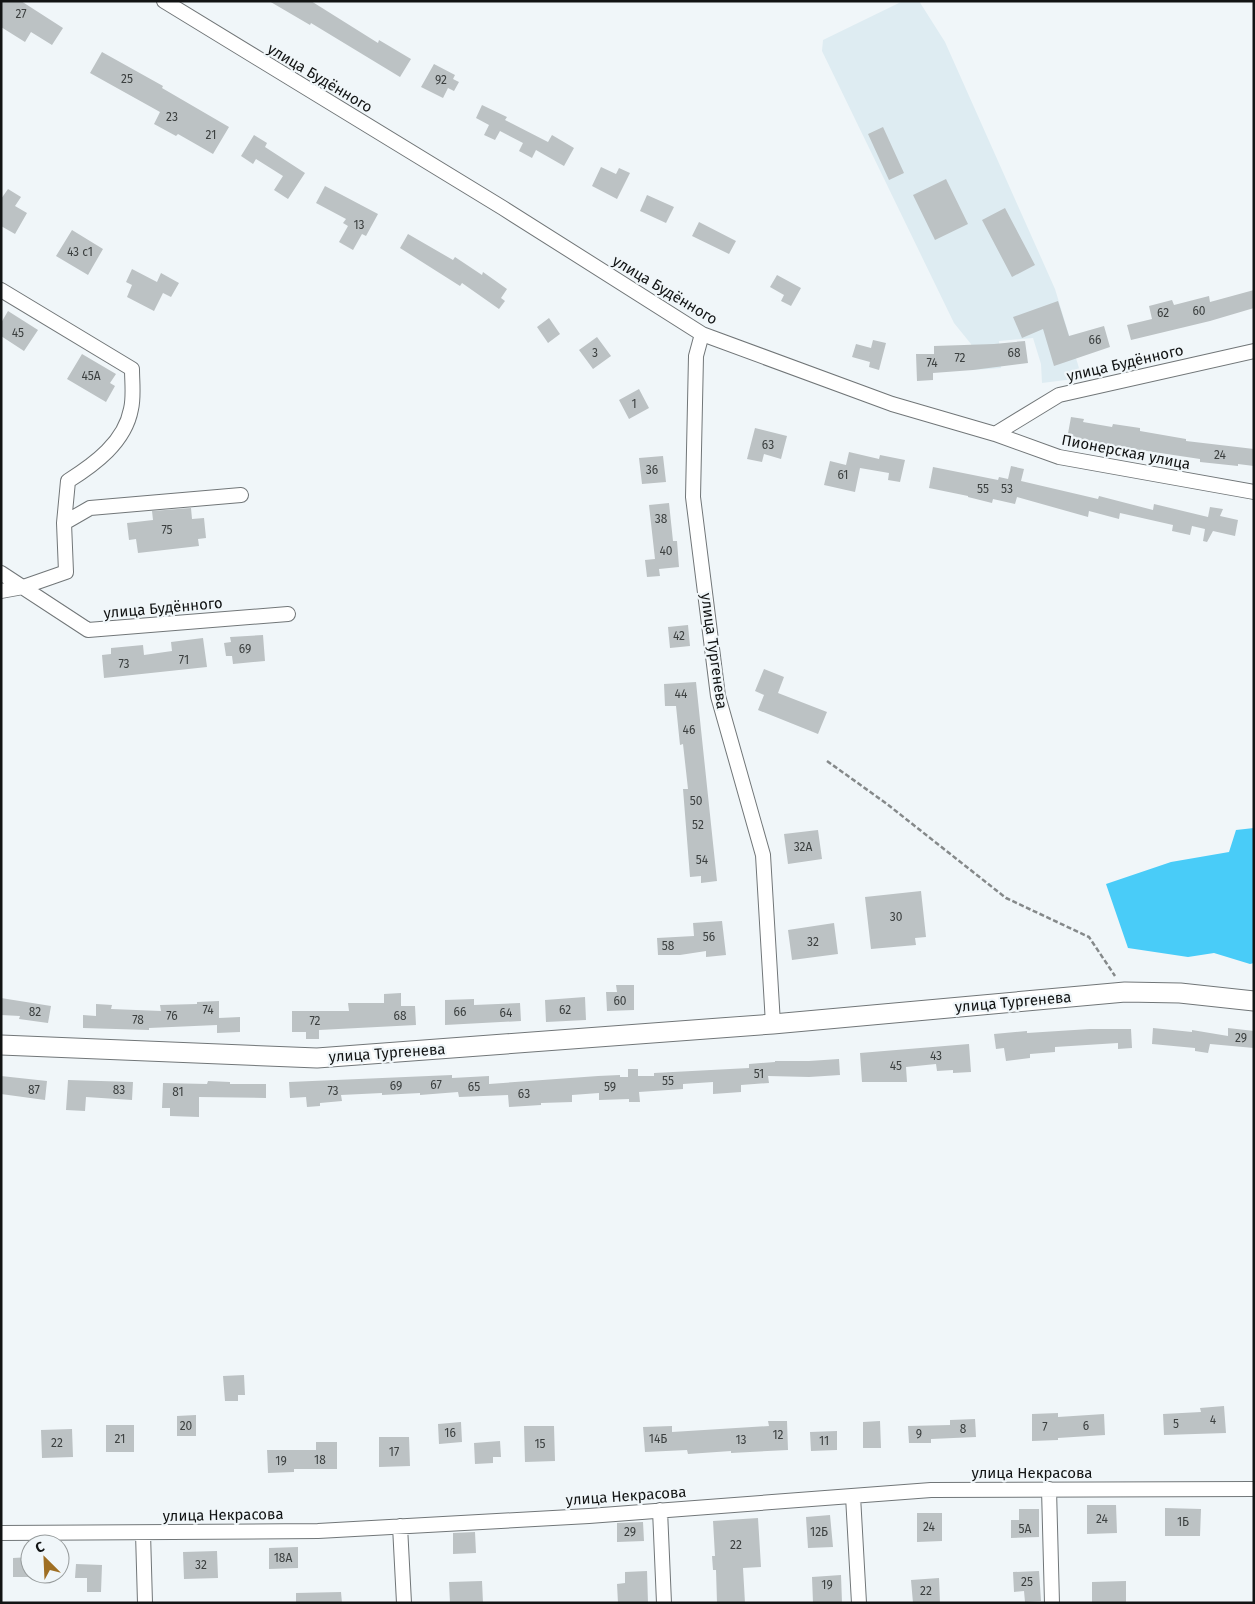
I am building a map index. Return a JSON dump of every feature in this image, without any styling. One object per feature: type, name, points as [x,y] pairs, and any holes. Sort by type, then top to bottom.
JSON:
[{"type":"street","name":"улица Будённого","points":[[164,1],[495,203],[702,334],[892,404],[995,434],[1060,395],[1254,351]]},
{"type":"street","points":[[1,290],[132,369],[131,409],[119,438],[93,466],[68,481],[64,523],[66,572],[1,591]]},
{"type":"street","name":"улица Тургенева","points":[[702,334],[696,356],[693,497],[718,696],[763,855],[773,1024]]},
{"type":"street","name":"Пионерская улица","points":[[995,434],[1059,456],[1254,492]]},
{"type":"street","points":[[64,523],[90,508],[241,495]]},
{"type":"street","name":"улица Будённого","points":[[1,573],[88,630],[288,614]]},
{"type":"street","name":"улица Тургенева","points":[[1,1044],[317,1058],[773,1024],[1125,992],[1180,993],[1254,1001]]},
{"type":"street","points":[[1049,1489],[1052,1603]]},
{"type":"street","name":"улица Некрасова","points":[[1,1533],[318,1531],[660,1510],[931,1490],[1254,1489]]},
{"type":"street","points":[[853,1496],[859,1603]]},
{"type":"street","points":[[660,1510],[664,1603]]},
{"type":"street","points":[[400,1526],[404,1603]]},
{"type":"street","points":[[143,1533],[145,1603]]},
{"type":"path","points":[[827,761],[887,804],[1006,898],[1090,937],[1125,992]]},
{"type":"shaded area","points":[[903,1],[919,1],[945,42],[1055,289],[1082,378],[1042,383],[1041,364],[1033,338],[999,341],[1001,368],[974,370],[971,344],[954,323],[822,51],[823,40]]},
{"type":"water","points":[[1254,828],[1254,963],[1250,964],[1214,953],[1188,957],[1128,948],[1106,884],[1171,862],[1229,852],[1236,830]]},
{"type":"building","points":[[1,1],[21,1],[63,28],[52,45],[31,32],[25,42],[1,27]]},
{"type":"building","points":[[269,1],[311,1],[378,43],[379,40],[411,59],[400,77],[311,23],[310,25]]},
{"type":"building","points":[[102,52],[163,86],[162,88],[229,127],[213,154],[178,134],[176,136],[154,124],[160,112],[90,73]]},
{"type":"building","points":[[434,64],[455,75],[453,79],[459,82],[454,91],[448,88],[443,98],[421,87]]},
{"type":"building","points":[[482,105],[507,117],[505,120],[548,142],[552,135],[574,148],[564,166],[536,150],[532,158],[519,151],[523,143],[500,131],[495,140],[484,135],[489,125],[476,118]]},
{"type":"building","points":[[883,127],[904,173],[889,180],[868,134]]},
{"type":"building","points":[[254,135],[267,143],[265,147],[305,173],[288,199],[274,190],[283,176],[256,159],[253,164],[241,156]]},
{"type":"building","points":[[601,167],[616,174],[619,168],[630,173],[617,199],[592,186]]},
{"type":"building","points":[[946,179],[968,224],[935,240],[913,195]]},
{"type":"building","points":[[325,186],[378,214],[366,236],[362,234],[353,250],[339,242],[348,226],[343,223],[346,219],[316,203]]},
{"type":"building","points":[[8,189],[21,197],[15,206],[27,213],[15,234],[1,226],[1,199]]},
{"type":"building","points":[[647,195],[674,207],[666,223],[640,211]]},
{"type":"building","points":[[1005,208],[1035,265],[1012,277],[982,220]]},
{"type":"building","points":[[699,222],[736,241],[729,254],[692,236]]},
{"type":"building","points":[[72,230],[103,249],[88,275],[56,256]]},
{"type":"building","points":[[408,234],[453,260],[455,257],[482,275],[483,272],[507,289],[501,298],[505,301],[499,309],[462,283],[460,286],[400,248]]},
{"type":"building","points":[[132,269],[157,282],[161,273],[179,283],[171,297],[163,293],[154,311],[127,297],[132,285],[126,282]]},
{"type":"building","points":[[777,275],[801,288],[791,306],[781,301],[784,295],[770,287]]},
{"type":"building","points":[[1254,290],[1254,308],[1210,321],[1131,340],[1127,325],[1152,319],[1149,306],[1172,300],[1174,305],[1209,296],[1210,302]]},
{"type":"building","points":[[1058,301],[1069,336],[1104,326],[1110,347],[1054,366],[1043,329],[1022,338],[1013,317]]},
{"type":"building","points":[[8,311],[38,330],[24,351],[1,336],[1,323]]},
{"type":"building","points":[[549,318],[560,334],[548,343],[537,327]]},
{"type":"building","points":[[597,337],[611,356],[593,369],[579,350]]},
{"type":"building","points":[[873,340],[886,343],[879,370],[869,367],[870,362],[852,357],[856,344],[871,348]]},
{"type":"building","points":[[1025,341],[1028,363],[933,373],[933,380],[917,381],[916,354],[934,354],[934,346]]},
{"type":"building","points":[[82,354],[116,374],[110,383],[115,386],[106,402],[67,379]]},
{"type":"building","points":[[639,389],[649,408],[629,419],[619,400]]},
{"type":"building","points":[[1071,417],[1084,419],[1083,422],[1112,427],[1113,424],[1140,428],[1140,431],[1186,439],[1186,441],[1254,449],[1254,466],[1200,462],[1200,459],[1067,439]]},
{"type":"building","points":[[755,428],[787,436],[781,459],[764,454],[762,462],[747,459]]},
{"type":"building","points":[[849,452],[879,459],[880,455],[905,460],[900,482],[888,480],[889,473],[860,468],[855,492],[824,485],[830,461],[846,465]]},
{"type":"building","points":[[663,456],[666,482],[642,484],[639,458]]},
{"type":"building","points":[[1011,466],[1024,469],[1021,481],[1098,499],[1099,496],[1153,510],[1154,504],[1208,517],[1210,507],[1223,509],[1220,516],[1238,520],[1235,536],[1213,531],[1207,542],[1203,541],[1205,529],[1192,526],[1190,535],[1172,531],[1173,525],[1120,513],[1119,519],[1089,511],[1088,517],[1017,497],[1015,504],[993,499],[992,503],[929,488],[933,467],[998,480],[999,477],[1008,479]]},
{"type":"building","points":[[669,503],[673,541],[677,541],[679,567],[659,569],[660,576],[647,577],[645,560],[655,559],[649,505]]},
{"type":"building","points":[[191,508],[192,519],[204,518],[206,538],[198,539],[199,546],[138,553],[136,539],[129,540],[127,523],[153,520],[152,511]]},
{"type":"building","points":[[688,625],[690,646],[670,648],[668,627]]},
{"type":"building","points":[[263,635],[265,661],[233,664],[232,656],[226,656],[224,643],[231,642],[230,637]]},
{"type":"building","points":[[203,638],[207,667],[104,678],[102,655],[111,654],[111,648],[143,645],[144,655],[172,651],[171,642]]},
{"type":"building","points":[[764,669],[784,677],[778,693],[827,712],[818,734],[758,710],[764,695],[755,691]]},
{"type":"building","points":[[696,682],[717,881],[701,883],[701,876],[690,877],[683,789],[688,789],[683,744],[680,745],[676,706],[665,706],[664,684]]},
{"type":"building","points":[[818,830],[822,859],[788,864],[784,834]]},
{"type":"building","points":[[921,891],[926,937],[915,938],[916,945],[871,949],[865,897]]},
{"type":"building","points":[[722,921],[726,955],[706,957],[706,951],[680,955],[658,955],[657,938],[694,936],[693,923]]},
{"type":"building","points":[[834,923],[838,954],[792,960],[788,930]]},
{"type":"building","points":[[616,985],[634,985],[634,1010],[607,1011],[606,992],[617,992]]},
{"type":"building","points":[[401,993],[401,1006],[415,1006],[416,1025],[319,1030],[319,1039],[306,1039],[306,1032],[292,1032],[292,1011],[349,1011],[348,1003],[384,1003],[384,994]]},
{"type":"building","points":[[585,997],[586,1020],[546,1022],[545,1000]]},
{"type":"building","points":[[1,998],[51,1006],[48,1023],[19,1019],[20,1016],[1,1015]]},
{"type":"building","points":[[474,999],[474,1005],[520,1003],[521,1021],[445,1025],[445,1000]]},
{"type":"building","points":[[219,1001],[219,1018],[240,1017],[240,1032],[217,1033],[217,1025],[149,1028],[149,1030],[83,1028],[83,1015],[96,1016],[96,1004],[112,1005],[111,1009],[161,1011],[160,1005],[197,1004],[197,1002]]},
{"type":"building","points":[[1153,1028],[1192,1032],[1192,1030],[1228,1036],[1228,1028],[1254,1031],[1254,1048],[1210,1044],[1208,1053],[1195,1051],[1195,1048],[1152,1044]]},
{"type":"building","points":[[1090,1029],[1131,1029],[1132,1048],[1118,1049],[1118,1043],[1055,1047],[1055,1052],[1030,1054],[1030,1058],[1006,1061],[1004,1048],[996,1049],[994,1034],[1027,1031],[1027,1033]]},
{"type":"building","points":[[969,1044],[971,1072],[953,1073],[953,1070],[937,1071],[936,1064],[906,1067],[907,1082],[862,1082],[860,1053]]},
{"type":"building","points":[[839,1059],[840,1075],[809,1077],[768,1076],[769,1083],[741,1085],[741,1092],[713,1094],[713,1082],[683,1084],[683,1089],[639,1092],[640,1102],[629,1102],[629,1099],[599,1100],[599,1093],[572,1095],[572,1102],[509,1107],[508,1095],[459,1097],[458,1092],[420,1095],[420,1093],[382,1095],[382,1093],[341,1095],[342,1101],[320,1103],[320,1106],[307,1107],[306,1097],[290,1098],[289,1082],[452,1075],[452,1078],[489,1076],[489,1084],[598,1076],[620,1075],[620,1077],[628,1077],[628,1069],[638,1069],[638,1076],[654,1076],[654,1073],[749,1068],[749,1064],[775,1061]]},
{"type":"building","points":[[1,1076],[47,1081],[45,1100],[1,1094]]},
{"type":"building","points":[[68,1080],[133,1082],[132,1100],[86,1097],[85,1111],[66,1110]]},
{"type":"building","points":[[208,1081],[230,1082],[230,1084],[266,1084],[266,1098],[199,1097],[199,1117],[170,1116],[170,1108],[162,1108],[163,1083],[207,1084]]},
{"type":"building","points":[[244,1375],[245,1395],[238,1395],[238,1401],[225,1401],[223,1376]]},
{"type":"building","points":[[1224,1406],[1226,1433],[1164,1435],[1163,1414],[1201,1412],[1200,1408]]},
{"type":"building","points":[[1058,1413],[1058,1417],[1104,1414],[1105,1435],[1032,1441],[1032,1414]]},
{"type":"building","points":[[196,1415],[196,1436],[177,1436],[177,1416]]},
{"type":"building","points":[[975,1419],[976,1437],[931,1439],[931,1443],[909,1443],[908,1426],[950,1425],[950,1420]]},
{"type":"building","points":[[768,1421],[787,1421],[788,1450],[688,1454],[687,1450],[645,1452],[643,1427],[672,1426],[672,1432],[769,1426]]},
{"type":"building","points":[[880,1421],[881,1448],[863,1448],[863,1422]]},
{"type":"building","points":[[461,1422],[462,1442],[439,1444],[438,1424]]},
{"type":"building","points":[[106,1425],[134,1425],[134,1452],[106,1452]]},
{"type":"building","points":[[524,1426],[554,1426],[555,1461],[525,1462]]},
{"type":"building","points":[[72,1429],[73,1457],[42,1458],[41,1430]]},
{"type":"building","points":[[837,1431],[837,1450],[811,1451],[810,1432]]},
{"type":"building","points":[[379,1437],[409,1437],[410,1466],[379,1467]]},
{"type":"building","points":[[500,1441],[501,1457],[493,1457],[493,1463],[475,1464],[474,1443]]},
{"type":"building","points":[[316,1442],[337,1442],[337,1469],[294,1469],[294,1472],[268,1473],[267,1450],[316,1450]]},
{"type":"building","points":[[1087,1505],[1116,1505],[1117,1533],[1087,1534]]},
{"type":"building","points":[[1165,1508],[1201,1509],[1200,1536],[1165,1536]]},
{"type":"building","points":[[1019,1509],[1039,1509],[1039,1537],[1011,1538],[1011,1520],[1019,1520]]},
{"type":"building","points":[[917,1513],[942,1513],[942,1541],[917,1542]]},
{"type":"building","points":[[830,1515],[833,1547],[808,1548],[806,1517]]},
{"type":"building","points":[[758,1518],[761,1567],[743,1568],[745,1603],[717,1603],[716,1570],[713,1570],[712,1556],[715,1556],[713,1521]]},
{"type":"building","points":[[643,1522],[644,1541],[617,1542],[617,1523]]},
{"type":"building","points":[[475,1532],[476,1553],[453,1554],[453,1533]]},
{"type":"building","points":[[298,1547],[298,1568],[269,1569],[269,1548]]},
{"type":"building","points":[[217,1551],[218,1578],[184,1579],[183,1552]]},
{"type":"building","points":[[13,1558],[20,1558],[20,1577],[13,1577]]},
{"type":"building","points":[[76,1564],[102,1565],[101,1592],[87,1592],[87,1578],[75,1578]]},
{"type":"building","points":[[647,1571],[648,1603],[618,1603],[617,1584],[625,1583],[625,1572]]},
{"type":"building","points":[[1039,1571],[1041,1601],[1025,1602],[1024,1591],[1014,1592],[1013,1572]]},
{"type":"building","points":[[841,1575],[842,1603],[813,1603],[812,1577]]},
{"type":"building","points":[[939,1578],[940,1603],[913,1603],[911,1580]]},
{"type":"building","points":[[482,1581],[483,1603],[450,1603],[449,1582]]},
{"type":"building","points":[[1126,1581],[1126,1603],[1092,1603],[1092,1582]]},
{"type":"building","points":[[341,1592],[342,1603],[296,1603],[296,1593]]}]
